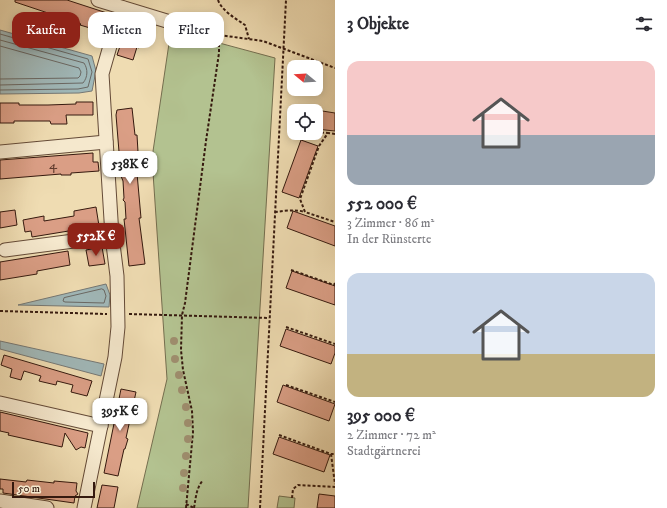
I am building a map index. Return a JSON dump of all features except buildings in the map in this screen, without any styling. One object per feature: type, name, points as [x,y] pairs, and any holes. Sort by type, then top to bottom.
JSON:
[{"type":"street","points":[[98,0],[164,20]]},
{"type":"street","points":[[84,508],[115,357],[118,314],[117,276],[112,236],[102,74],[123,8]]},
{"type":"street","points":[[0,152],[106,142]]},
{"type":"street","points":[[5,250],[112,236]]},
{"type":"street","points":[[0,403],[100,426]]},
{"type":"street","points":[[0,501],[47,508]]},
{"type":"path","points":[[218,0],[220,6],[245,25],[249,39]]},
{"type":"path","points":[[260,508],[286,0]]},
{"type":"path","points":[[224,36],[263,41],[335,68]]},
{"type":"path","points":[[186,508],[193,432],[192,411],[182,360],[182,315],[186,303],[219,48]]},
{"type":"path","points":[[323,133],[335,134]]},
{"type":"path","points":[[304,212],[300,199],[320,146],[328,133]]},
{"type":"path","points":[[275,212],[297,210],[335,222]]},
{"type":"path","points":[[291,270],[335,284]]},
{"type":"path","points":[[0,311],[269,318]]},
{"type":"path","points":[[286,327],[335,344]]},
{"type":"path","points":[[286,385],[335,402]]},
{"type":"path","points":[[279,435],[331,454],[335,454]]},
{"type":"path","points":[[292,498],[293,490],[298,485],[335,486],[331,454]]},
{"type":"path","points":[[186,504],[194,508],[196,492],[198,486],[203,480]]},
{"type":"green space","points":[[224,44],[275,58],[248,508],[137,508],[167,379],[152,158],[168,48],[224,48]]},
{"type":"green space","points":[[279,496],[295,498],[294,508],[277,508]]},
{"type":"water","points":[[0,30],[12,33],[12,48],[64,48],[92,56],[96,71],[92,91],[79,93],[0,94]]},
{"type":"water","points":[[106,284],[110,295],[109,307],[18,305]]},
{"type":"water","points":[[0,341],[104,364],[101,376],[0,349]]}]
